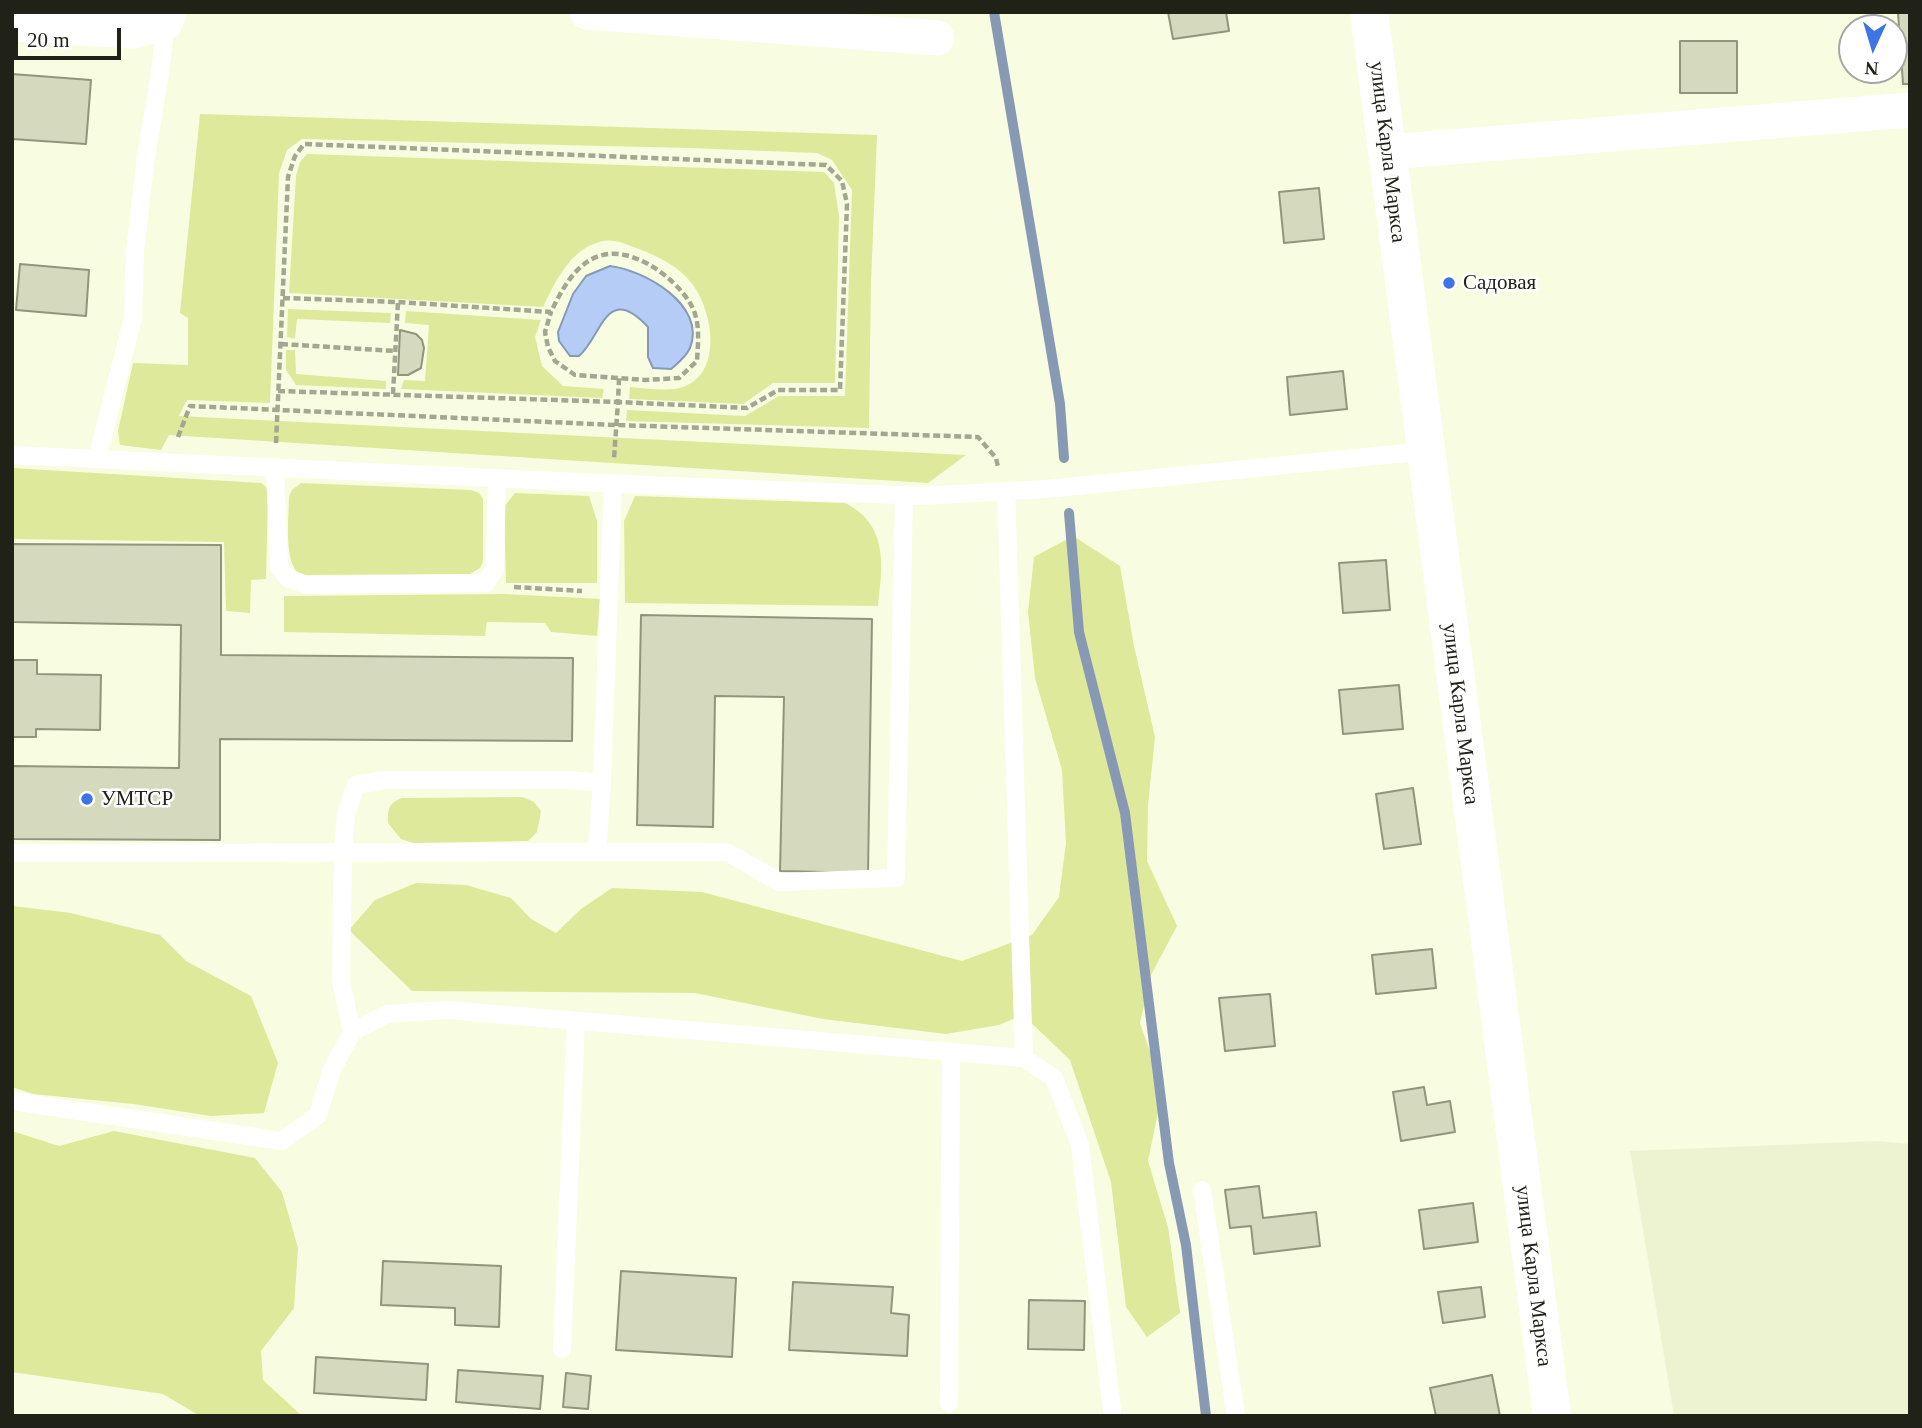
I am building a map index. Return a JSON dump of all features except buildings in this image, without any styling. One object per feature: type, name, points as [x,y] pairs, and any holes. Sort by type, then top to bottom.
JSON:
[{"type":"street","points":[[587,12],[937,38]]},
{"type":"street","name":"улица Карла Маркса","points":[[1369,12],[1552,1416]]},
{"type":"street","points":[[12,24],[133,31],[167,17]]},
{"type":"street","points":[[1387,152],[1910,110]]},
{"type":"lane","points":[[97,459],[133,318],[132,287],[136,238],[167,17]]},
{"type":"lane","points":[[12,455],[904,495],[1045,489],[1426,451]]},
{"type":"lane","points":[[275,467],[279,567],[288,578],[307,585],[486,583],[495,568],[497,478]]},
{"type":"lane","points":[[597,852],[603,783],[613,484]]},
{"type":"lane","points":[[1006,491],[1024,1058]]},
{"type":"lane","points":[[12,853],[727,852],[779,882],[896,878],[904,495]]},
{"type":"lane","points":[[352,1032],[341,981],[343,852],[346,814],[356,785],[386,780],[571,780],[603,783]]},
{"type":"lane","points":[[12,1101],[282,1141],[318,1115],[331,1072],[352,1032],[387,1014],[446,1010],[1024,1058],[1054,1078],[1080,1144],[1112,1410]]},
{"type":"lane","points":[[562,1349],[576,1021]]},
{"type":"lane","points":[[949,1403],[951,1052]]},
{"type":"lane","points":[[1202,1190],[1236,1416]]},
{"type":"path","points":[[275,467],[278,391],[281,344],[288,177],[295,156],[304,144],[826,165],[842,181],[846,204],[840,390],[778,390],[747,408],[278,391]]},
{"type":"path","points":[[622,254],[643,261],[672,281],[691,304],[699,332],[697,361],[679,378],[645,380],[575,375],[555,361],[548,347],[545,332],[551,312],[563,289],[578,271],[599,256],[622,254]]},
{"type":"path","points":[[283,298],[551,312]]},
{"type":"path","points":[[393,394],[398,302]]},
{"type":"path","points":[[281,344],[395,351]]},
{"type":"path","points":[[613,484],[619,378]]},
{"type":"path","points":[[168,462],[190,406],[616,425],[978,437],[996,458],[1006,491]]},
{"type":"path","points":[[486,583],[609,592]]},
{"type":"shaded area","points":[[1876,1141],[1910,1144],[1910,1416],[1674,1416],[1630,1151]]},
{"type":"green space","points":[[200,114],[877,135],[869,428],[626,421],[627,410],[745,416],[779,396],[845,396],[852,190],[832,160],[817,153],[302,139],[287,150],[279,173],[270,403],[187,400],[179,416],[966,455],[928,483],[169,435],[161,450],[120,445],[118,431],[133,363],[188,365],[188,318],[180,313]]},
{"type":"green space","points":[[307,154],[824,172],[834,183],[839,216],[835,383],[773,383],[743,404],[629,399],[630,387],[671,389],[683,387],[696,380],[709,356],[709,325],[700,297],[681,272],[652,254],[614,241],[591,245],[575,256],[562,272],[543,307],[289,293],[296,176],[300,162]]},
{"type":"green space","points":[[288,309],[391,313],[390,323],[297,319],[295,339],[287,337]]},
{"type":"green space","points":[[406,311],[541,320],[535,337],[542,366],[563,386],[604,389],[602,398],[401,389],[404,380],[425,381],[429,325],[405,323]]},
{"type":"green space","points":[[286,350],[295,350],[296,374],[386,381],[386,389],[296,385],[286,370]]},
{"type":"green space","points":[[12,468],[261,483],[268,494],[266,579],[251,580],[250,613],[226,611],[224,542],[12,539]]},
{"type":"green space","points":[[301,483],[471,490],[479,493],[483,499],[483,562],[480,568],[470,574],[300,575],[291,560],[288,527],[289,497],[292,490]]},
{"type":"green space","points":[[515,493],[589,496],[597,521],[597,583],[506,583],[504,507]]},
{"type":"green space","points":[[635,496],[845,503],[869,522],[876,534],[881,561],[878,606],[625,603],[624,521]]},
{"type":"green space","points":[[1073,536],[1120,566],[1134,646],[1155,737],[1148,805],[1147,861],[1177,926],[1151,975],[1140,1023],[1163,1089],[1148,1161],[1168,1227],[1180,1313],[1147,1337],[1126,1307],[1111,1182],[1070,1060],[1023,1015],[999,1025],[946,1034],[823,1019],[695,993],[412,991],[349,930],[375,900],[416,883],[466,885],[511,898],[531,919],[556,933],[581,909],[612,888],[702,892],[962,961],[1032,935],[1059,897],[1066,843],[1062,770],[1035,678],[1028,612],[1034,557]]},
{"type":"green space","points":[[504,594],[600,599],[597,636],[551,632],[545,623],[487,622],[485,636],[284,632],[284,596]]},
{"type":"green space","points":[[523,797],[534,802],[541,811],[537,832],[528,841],[413,843],[401,839],[388,823],[390,807],[402,798]]},
{"type":"green space","points":[[12,906],[71,913],[160,935],[186,961],[251,996],[278,1063],[264,1113],[211,1116],[133,1104],[33,1094],[12,1087]]},
{"type":"green space","points":[[12,1131],[59,1146],[114,1131],[255,1158],[282,1192],[298,1248],[294,1308],[261,1351],[263,1380],[302,1416],[200,1416],[163,1394],[12,1372]]},
{"type":"water","points":[[610,266],[639,274],[655,282],[681,304],[693,332],[690,348],[671,369],[653,368],[648,357],[648,327],[623,310],[614,311],[606,317],[579,356],[570,356],[559,341],[558,332],[573,294],[586,276]]},
{"type":"waterway","points":[[994,12],[1060,404],[1064,458]]},
{"type":"waterway","points":[[1069,513],[1079,632],[1125,813],[1169,1163],[1186,1245],[1206,1416]]},
{"type":"place","name":"Садовая","points":[[1449,283]]},
{"type":"place","name":"УМТСР","points":[[87,799]]}]
